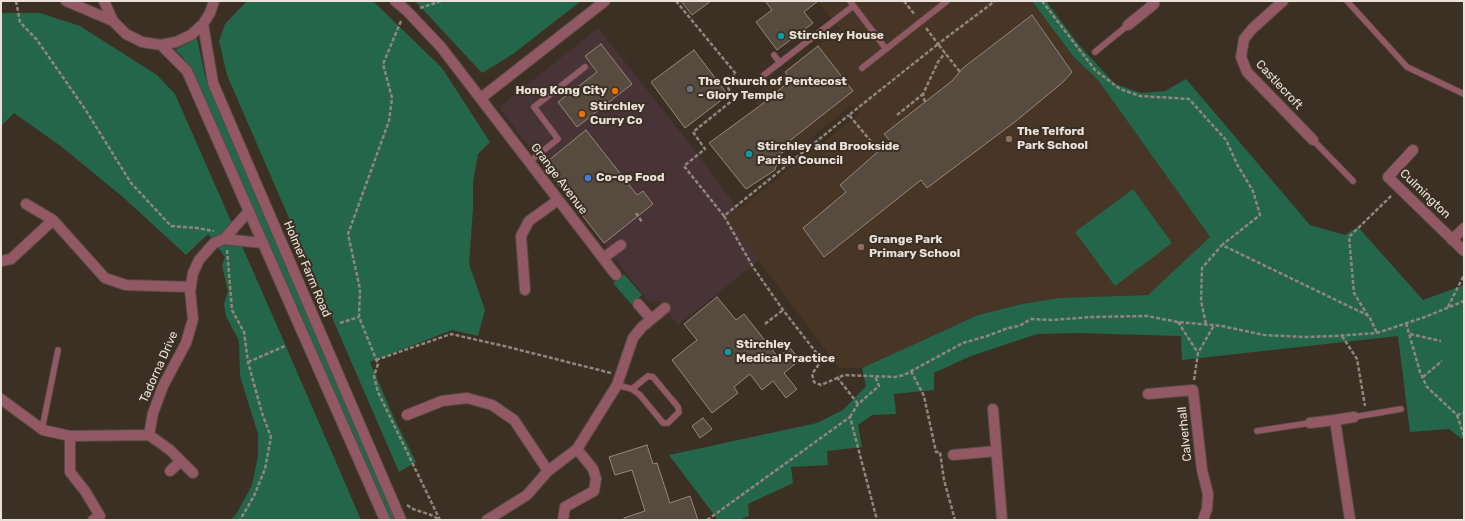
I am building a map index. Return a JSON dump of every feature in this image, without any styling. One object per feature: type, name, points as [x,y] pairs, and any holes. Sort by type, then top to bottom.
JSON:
[{"type":"street","points":[[66,1],[113,21]]},
{"type":"street","points":[[104,1],[113,21],[126,34],[142,42],[160,45],[176,42],[191,35],[203,24],[210,13],[214,1]]},
{"type":"street","name":"Grange Avenue","points":[[395,1],[406,10],[441,47],[616,275]]},
{"type":"street","points":[[480,98],[605,1]]},
{"type":"street","name":"Castlecroft","points":[[1283,1],[1252,29],[1244,39],[1241,57],[1247,72],[1313,140]]},
{"type":"street","points":[[1128,25],[1155,2]]},
{"type":"street","name":"Holmer Farm Road","points":[[203,24],[213,83],[401,520]]},
{"type":"street","points":[[160,45],[187,71],[385,520]]},
{"type":"street","name":"Culmington","points":[[1413,150],[1388,177],[1464,251]]},
{"type":"street","points":[[525,290],[521,236],[529,221],[558,200]]},
{"type":"street","points":[[26,204],[53,220],[104,278],[126,285],[191,287]]},
{"type":"street","name":"Tadorna Drive","points":[[149,435],[153,413],[163,386],[186,343],[193,319],[191,287],[193,273],[199,260],[214,243],[226,243],[249,211]]},
{"type":"street","points":[[1,261],[11,259],[53,220]]},
{"type":"street","points":[[1452,240],[1464,228]]},
{"type":"street","points":[[226,243],[263,243]]},
{"type":"street","points":[[603,258],[621,245]]},
{"type":"street","points":[[638,304],[651,319]]},
{"type":"street","points":[[487,520],[527,494],[548,471],[577,449],[617,385],[633,338],[642,327],[665,308]]},
{"type":"street","name":"Calverhall","points":[[1148,394],[1193,390],[1202,470],[1208,494],[1207,509],[1203,520]]},
{"type":"street","points":[[407,415],[442,401],[467,398],[492,405],[514,420],[548,471]]},
{"type":"street","points":[[1,399],[42,430],[70,436],[149,435],[170,450],[193,472]]},
{"type":"street","points":[[993,409],[1002,520]]},
{"type":"street","points":[[1310,423],[1354,417]]},
{"type":"street","points":[[1335,420],[1350,520]]},
{"type":"street","points":[[70,436],[70,472],[85,491],[100,516],[93,520]]},
{"type":"street","points":[[563,520],[565,507],[594,491],[596,479],[593,469],[577,449]]},
{"type":"street","points":[[953,456],[996,451]]},
{"type":"street","points":[[170,471],[182,461]]},
{"type":"lane","points":[[862,68],[947,1]]},
{"type":"lane","points":[[1347,1],[1407,67],[1464,93]]},
{"type":"lane","points":[[764,75],[852,4],[886,49]]},
{"type":"lane","points":[[1095,52],[1128,25]]},
{"type":"lane","points":[[774,55],[780,63]]},
{"type":"lane","points":[[529,162],[558,139],[534,107],[585,67]]},
{"type":"lane","name":"Castlecroft","points":[[1313,140],[1353,181]]},
{"type":"lane","points":[[42,430],[58,350]]},
{"type":"lane","points":[[617,385],[632,389],[647,402],[663,423],[668,423],[679,412],[678,406],[653,377],[648,376],[632,389]]},
{"type":"lane","points":[[1354,417],[1400,409]]},
{"type":"lane","points":[[1257,430],[1310,423]]},
{"type":"path","points":[[16,1],[20,22],[36,40],[85,109],[131,183],[171,226],[216,231]]},
{"type":"path","points":[[418,9],[442,1]]},
{"type":"path","points":[[676,1],[736,74],[725,82],[734,99],[693,132],[705,149],[684,166],[724,216],[753,267],[783,310],[822,360],[812,374],[814,382],[821,385],[837,376],[844,375],[895,377],[904,375],[963,343],[1008,328],[1019,326],[1031,319],[1052,320],[1091,317],[1148,316],[1178,322],[1214,325],[1264,335],[1305,337],[1342,336],[1377,333],[1464,301]]},
{"type":"path","points":[[904,1],[960,72]]},
{"type":"path","points":[[724,216],[938,44],[995,1]]},
{"type":"path","points":[[1042,1],[1095,70],[1120,89],[1140,96],[1189,99],[1226,140],[1238,166],[1253,191],[1260,215],[1222,245],[1202,268],[1200,301],[1206,324]]},
{"type":"path","points":[[406,10],[383,64],[392,98],[389,122],[348,234],[360,289],[359,317],[378,364],[374,376],[378,392],[440,520]]},
{"type":"path","points":[[897,115],[923,94],[938,62],[945,53]]},
{"type":"path","points":[[923,94],[925,102]]},
{"type":"path","points":[[849,115],[879,151]]},
{"type":"path","points":[[1377,333],[1354,293],[1349,236],[1400,188]]},
{"type":"path","points":[[636,213],[642,222]]},
{"type":"path","points":[[226,243],[232,310],[244,332],[248,362],[262,413],[271,437],[265,469],[254,496],[240,520]]},
{"type":"path","points":[[1222,245],[1368,316]]},
{"type":"path","points":[[1448,307],[1464,275]]},
{"type":"path","points":[[765,324],[783,310]]},
{"type":"path","points":[[340,322],[359,317]]},
{"type":"path","points":[[1178,322],[1198,353]]},
{"type":"path","points":[[1406,323],[1427,387],[1457,414],[1464,436]]},
{"type":"path","points":[[1193,390],[1198,353],[1214,325]]},
{"type":"path","points":[[376,360],[451,334],[612,373]]},
{"type":"path","points":[[1410,334],[1441,341]]},
{"type":"path","points":[[1342,336],[1357,359],[1366,415]]},
{"type":"path","points":[[248,362],[285,346]]},
{"type":"path","points":[[1423,378],[1442,361]]},
{"type":"path","points":[[911,371],[924,396],[936,452],[940,452],[944,480],[955,520]]},
{"type":"path","points":[[837,376],[858,404]]},
{"type":"path","points":[[707,520],[850,417],[858,404],[879,386],[875,376]]},
{"type":"path","points":[[1457,414],[1464,413]]},
{"type":"path","points":[[850,417],[877,520]]},
{"type":"path","points":[[404,504],[413,509],[431,514],[440,520]]},
{"type":"shaded area","name":"The Telford Park School","points":[[818,1],[1032,1],[1073,56],[1098,80],[1210,237],[1148,295],[1059,298],[1022,304],[978,315],[862,368],[839,368],[727,218],[859,114],[852,105],[796,150],[755,101],[763,95],[762,88],[840,29]]},
{"type":"shaded area","points":[[598,28],[685,138],[738,209],[727,218],[759,260],[678,325],[660,302],[648,301],[501,110],[503,104]]},
{"type":"green space","points":[[415,1],[581,1],[513,54],[482,73]]},
{"type":"green space","points":[[1032,1],[1046,1],[1079,45],[1115,84],[1141,93],[1165,91],[1186,79],[1310,225],[1345,235],[1358,227],[1423,300],[1464,285],[1464,439],[1449,429],[1410,432],[1398,336],[1182,360],[1181,336],[1078,333],[1037,334],[971,356],[934,373],[934,390],[894,394],[896,414],[872,415],[858,425],[862,447],[827,451],[828,465],[791,467],[793,483],[748,504],[749,516],[738,520],[718,520],[669,455],[817,423],[843,410],[866,386],[862,368],[978,315],[1022,304],[1059,298],[1148,295],[1210,237],[1098,80],[1073,56]]},
{"type":"green space","points":[[246,2],[374,2],[442,68],[490,142],[478,154],[473,182],[473,209],[469,264],[485,310],[478,336],[452,330],[370,362],[394,418],[416,462],[399,472],[227,75],[219,41],[225,24]]},
{"type":"green space","points":[[1,13],[40,13],[80,26],[157,75],[175,94],[361,520],[230,520],[237,513],[252,485],[258,456],[258,434],[240,376],[239,341],[226,316],[224,304],[228,291],[222,266],[225,257],[208,234],[186,255],[124,198],[62,147],[14,113],[1,126]]},
{"type":"green space","points":[[197,38],[205,76],[397,520],[390,520],[192,70],[181,55],[175,50]]},
{"type":"green space","points":[[1133,189],[1172,243],[1115,286],[1075,232]]},
{"type":"green space","points":[[624,274],[642,295],[631,304],[613,283]]},
{"type":"building","points":[[681,1],[711,1],[692,15]]},
{"type":"building","name":"Stirchley House","points":[[765,1],[818,1],[804,12],[813,23],[777,50],[756,22],[772,10]]},
{"type":"building","name":"The Telford Park School","points":[[1032,15],[1072,72],[1062,83],[1016,121],[927,188],[921,180],[824,257],[803,228],[846,192],[840,185],[890,141],[884,134],[952,81],[963,68]]},
{"type":"building","points":[[601,44],[632,84],[577,127],[558,102],[597,72],[585,56]]},
{"type":"building","points":[[818,46],[853,91],[783,146],[786,150],[773,159],[777,163],[775,170],[746,189],[709,143],[761,105],[791,80],[785,72]]},
{"type":"building","name":"The Church of Pentecost - Glory Temple","points":[[694,50],[728,95],[685,128],[651,82]]},
{"type":"building","name":"Co-op Food","points":[[586,130],[637,195],[643,191],[653,204],[604,243],[543,165]]},
{"type":"building","name":"Stirchley Medical Practice","points":[[717,297],[736,320],[744,314],[778,357],[790,348],[800,360],[784,373],[797,389],[786,398],[773,381],[762,390],[750,374],[734,387],[738,393],[712,413],[672,360],[697,340],[684,324]]},
{"type":"building","points":[[703,418],[712,429],[700,438],[692,426]]},
{"type":"building","points":[[647,445],[653,464],[657,463],[670,503],[690,496],[698,520],[624,520],[624,518],[645,511],[632,470],[615,475],[609,457]]},
{"type":"place","name":"Stirchley House","points":[[781,36]]},
{"type":"place","name":"The Church of Pentecost - Glory Temple","points":[[690,89]]},
{"type":"place","name":"Hong Kong City","points":[[615,91]]},
{"type":"place","name":"Stirchley Curry Co","points":[[582,114]]},
{"type":"place","name":"The Telford Park School","points":[[1009,139]]},
{"type":"place","name":"Stirchley and Brookside Parish Council","points":[[749,154]]},
{"type":"place","name":"Co-op Food","points":[[588,178]]},
{"type":"place","name":"Grange Park Primary School","points":[[861,247]]},
{"type":"place","name":"Stirchley Medical Practice","points":[[728,352]]}]
